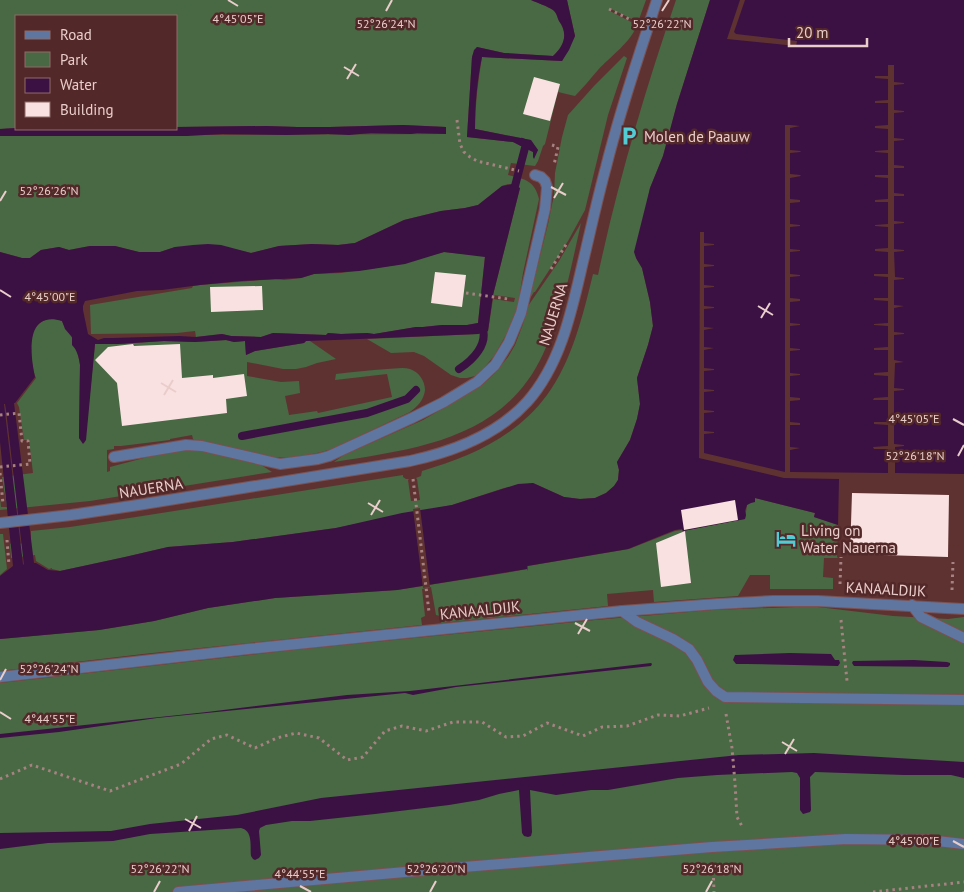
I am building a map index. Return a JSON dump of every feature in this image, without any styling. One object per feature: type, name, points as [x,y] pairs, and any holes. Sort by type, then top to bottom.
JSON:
[{"type":"street","name":"NAUERNA","points":[[0,522],[110,510],[410,461],[450,450],[480,437],[504,422],[526,402],[540,385],[553,362],[570,318],[623,102],[657,0]]},
{"type":"street","name":"NAUERNA","points":[[114,457],[186,445],[202,446],[280,464],[318,459],[329,456],[412,418],[444,402],[477,382],[495,365],[510,342],[521,313],[545,209],[547,187],[541,177],[535,175]]},
{"type":"street","points":[[304,461],[306,479]]},
{"type":"street","name":"KANAALDIJK","points":[[0,677],[248,649],[622,611],[764,601],[839,602],[964,609]]},
{"type":"street","points":[[912,605],[921,617],[964,638]]},
{"type":"street","points":[[622,611],[637,622],[673,639],[689,649],[708,682],[724,700],[733,697],[964,700]]},
{"type":"street","points":[[178,892],[712,847],[846,840],[928,840],[964,844]]},
{"type":"path","points":[[609,9],[637,24]]},
{"type":"path","points":[[457,120],[460,144],[464,152],[470,157],[477,161],[535,175]]},
{"type":"path","points":[[548,274],[570,239]]},
{"type":"path","points":[[466,293],[493,297]]},
{"type":"path","points":[[0,415],[19,413],[22,441],[28,441],[30,464],[0,467]]},
{"type":"path","points":[[0,473],[4,507]]},
{"type":"path","points":[[413,479],[430,615]]},
{"type":"path","points":[[7,544],[9,565]]},
{"type":"path","points":[[841,557],[839,602],[848,699]]},
{"type":"path","points":[[951,608],[953,562]]},
{"type":"path","points":[[0,779],[32,765],[110,791],[181,764],[211,739],[227,736],[255,748],[277,738],[296,733],[319,738],[347,760],[363,757],[385,731],[402,726],[426,731],[453,722],[482,722],[506,738],[523,736],[547,723],[583,736],[602,727],[627,726],[658,715],[680,716],[724,700],[732,748],[737,817],[747,832]]},
{"type":"path","points":[[712,863],[714,892]]},
{"type":"path","points":[[873,892],[964,882]]},
{"type":"green space","points":[[0,0],[531,0],[555,12],[564,30],[563,44],[553,56],[504,53],[477,47],[472,57],[467,137],[513,142],[533,152],[533,157],[538,150],[530,140],[475,129],[482,57],[562,61],[575,36],[567,0],[646,0],[638,22],[611,9],[610,11],[637,25],[634,31],[575,96],[558,92],[545,144],[535,166],[511,163],[508,175],[532,185],[539,199],[518,305],[511,326],[494,356],[480,373],[467,378],[451,375],[424,356],[414,352],[391,353],[367,339],[478,334],[488,331],[493,299],[514,302],[515,298],[493,295],[520,188],[508,184],[502,186],[478,205],[404,220],[355,243],[279,246],[251,253],[238,250],[175,247],[160,252],[139,252],[115,246],[90,246],[69,250],[59,247],[41,250],[30,258],[22,258],[0,252],[0,136],[446,134],[446,127],[403,125],[178,127],[178,15],[15,15],[15,128],[0,129]]},
{"type":"green space","points":[[676,0],[710,0],[677,104],[663,156],[650,188],[636,258],[642,268],[650,302],[653,326],[637,378],[640,404],[637,419],[630,440],[617,462],[619,470],[618,480],[606,493],[595,498],[564,497],[533,483],[504,488],[452,505],[336,528],[233,542],[168,547],[60,571],[52,568],[49,569],[36,561],[35,555],[11,558],[10,544],[31,542],[31,531],[70,527],[403,475],[406,479],[409,479],[411,501],[420,500],[416,478],[421,476],[422,471],[457,459],[491,444],[521,423],[535,410],[556,382],[576,337],[593,274],[598,275],[614,205],[633,136]]},
{"type":"green space","points":[[624,56],[627,58],[608,115],[585,210],[568,241],[529,300],[548,224],[554,195],[555,173],[568,115]]},
{"type":"green space","points":[[581,223],[566,290],[550,338],[526,383],[506,405],[482,422],[455,435],[426,445],[334,462],[344,455],[423,420],[482,385],[493,375],[515,345],[528,306],[559,261]]},
{"type":"green space","points":[[444,252],[485,256],[478,323],[416,327],[374,334],[273,333],[261,337],[222,334],[196,337],[195,331],[91,334],[90,305],[192,288],[193,286],[200,285],[275,279],[284,280],[314,274],[341,273],[396,265]]},
{"type":"green space","points":[[54,318],[62,321],[72,338],[79,358],[79,438],[83,443],[85,442],[95,344],[164,341],[245,341],[246,355],[255,351],[310,341],[336,359],[296,369],[283,369],[247,362],[247,376],[281,382],[299,381],[300,393],[285,396],[289,415],[317,411],[318,413],[392,397],[387,374],[335,380],[336,374],[381,369],[410,369],[416,372],[423,380],[425,390],[420,403],[410,412],[332,449],[309,455],[270,457],[195,441],[192,435],[170,440],[114,446],[114,449],[107,450],[107,472],[110,471],[110,467],[159,454],[197,450],[258,463],[272,472],[90,501],[0,510],[0,498],[1,507],[7,507],[2,477],[33,473],[29,440],[24,440],[17,403],[36,378],[31,352],[33,332],[42,322]]},
{"type":"green space","points":[[755,498],[815,513],[814,517],[838,525],[838,558],[824,558],[823,577],[833,578],[833,589],[770,589],[770,575],[750,575],[738,596],[654,602],[653,590],[607,594],[608,606],[441,623],[440,616],[436,615],[431,587],[422,589],[425,616],[421,618],[422,625],[0,671],[0,639],[99,630],[154,621],[208,608],[275,598],[397,590],[527,569],[528,571],[528,566],[629,549],[675,531],[745,519],[747,505]]},
{"type":"green space","points":[[0,534],[3,534],[7,569],[0,575]]},
{"type":"green space","points":[[818,607],[893,616],[948,619],[964,617],[964,892],[0,892],[0,683],[293,650],[595,620],[712,610]]},
{"type":"water","points":[[531,0],[567,0],[575,36],[569,50],[562,61],[482,57],[475,111],[475,129],[531,140],[538,150],[534,159],[533,152],[513,142],[467,137],[472,57],[477,47],[504,53],[553,56],[563,43],[564,30],[555,12]]},
{"type":"water","points":[[710,0],[964,0],[964,543],[838,525],[814,517],[815,513],[755,498],[755,502],[747,505],[745,519],[683,531],[682,529],[675,530],[628,549],[527,566],[527,569],[397,590],[275,598],[208,608],[154,621],[99,630],[0,639],[0,576],[13,566],[0,442],[0,252],[22,258],[30,258],[41,250],[59,247],[69,250],[90,246],[115,246],[139,252],[160,252],[175,247],[208,244],[221,245],[251,253],[279,246],[355,243],[404,220],[478,205],[502,186],[512,184],[520,188],[493,295],[488,331],[478,334],[306,341],[304,343],[255,351],[246,355],[245,341],[164,341],[95,344],[86,440],[83,444],[79,438],[80,365],[78,354],[72,345],[72,337],[65,329],[62,321],[50,319],[41,322],[33,336],[32,357],[35,377],[14,403],[34,563],[48,570],[60,571],[168,547],[233,542],[336,528],[402,513],[452,505],[518,484],[533,483],[564,497],[595,498],[606,493],[618,480],[619,470],[617,462],[630,440],[637,419],[640,404],[637,378],[653,326],[650,302],[642,268],[634,252],[650,188],[663,156],[677,104]],"holes":[[[444,252],[485,257],[478,323],[416,327],[374,334],[273,333],[261,337],[222,334],[196,337],[104,338],[98,340],[88,334],[83,310],[85,301],[137,291],[241,281],[301,278],[314,274],[359,271],[405,264]],[[4,404],[6,410],[24,565],[23,564]]]},
{"type":"water","points":[[403,125],[446,127],[446,134],[0,136],[0,129],[15,128],[15,130],[178,130],[178,127]]},
{"type":"water","points":[[831,654],[840,663],[838,666],[736,664],[733,660],[735,655]]},
{"type":"water","points":[[914,660],[947,662],[950,665],[948,667],[854,666],[852,663],[853,661]]},
{"type":"water","points":[[651,663],[651,666],[456,687],[413,695],[405,693],[157,718],[59,732],[0,738],[0,734],[347,695],[410,691]]},
{"type":"water","points":[[814,753],[964,762],[964,778],[951,775],[815,772],[810,777],[811,810],[803,814],[800,810],[800,778],[797,773],[792,772],[678,778],[608,790],[591,790],[556,795],[530,790],[532,832],[531,836],[528,837],[522,833],[519,790],[449,805],[266,825],[260,828],[259,831],[261,855],[255,860],[251,856],[249,835],[241,828],[150,834],[113,841],[48,843],[0,849],[0,833],[111,831],[150,824],[237,815],[321,798],[739,755]]},
{"type":"pier","points":[[740,0],[745,0],[734,32],[736,34],[797,41],[796,46],[727,39]]},
{"type":"pier","points":[[888,65],[894,65],[894,82],[904,83],[894,85],[894,110],[904,111],[894,113],[894,138],[904,139],[894,141],[894,165],[904,166],[904,168],[894,168],[894,193],[904,194],[904,196],[894,196],[894,221],[904,222],[894,224],[894,249],[904,250],[894,252],[895,277],[904,278],[894,280],[894,305],[904,306],[894,308],[894,332],[904,333],[894,335],[894,360],[904,362],[895,363],[894,388],[904,390],[894,391],[894,416],[904,417],[894,419],[894,444],[904,446],[895,447],[895,473],[964,474],[964,546],[875,542],[838,528],[839,479],[784,478],[699,458],[700,232],[704,232],[704,243],[714,245],[704,246],[704,264],[714,266],[704,267],[704,285],[714,287],[704,288],[704,306],[714,308],[704,309],[704,327],[714,328],[704,330],[704,347],[714,348],[704,350],[704,368],[714,370],[704,371],[704,389],[714,391],[704,392],[704,410],[714,412],[704,413],[704,431],[714,433],[704,434],[704,453],[785,472],[785,125],[790,125],[800,126],[790,128],[790,150],[801,151],[790,153],[790,174],[801,176],[790,178],[790,199],[800,200],[800,202],[790,203],[790,224],[800,226],[790,227],[790,249],[800,251],[790,252],[790,274],[800,276],[790,277],[790,298],[800,299],[800,301],[790,302],[790,323],[800,325],[790,326],[790,348],[800,350],[790,351],[790,373],[800,375],[790,376],[790,397],[800,398],[800,400],[790,401],[790,422],[800,423],[800,425],[790,425],[790,447],[800,448],[790,450],[790,472],[888,473],[888,449],[874,449],[873,447],[888,446],[888,425],[874,424],[874,422],[888,422],[888,400],[873,400],[874,398],[888,397],[888,376],[874,375],[874,373],[888,372],[888,350],[874,350],[874,348],[888,347],[888,326],[874,324],[888,323],[888,301],[874,300],[874,298],[888,298],[888,277],[874,276],[874,274],[888,274],[888,252],[875,251],[875,249],[888,248],[888,227],[875,225],[888,224],[888,202],[875,202],[875,200],[888,199],[888,178],[875,177],[875,175],[888,175],[888,153],[875,151],[888,150],[888,129],[875,128],[875,126],[888,125],[888,103],[875,103],[875,101],[888,100],[888,79],[875,78],[875,76],[888,76]]},
{"type":"pier","points":[[420,508],[430,587],[423,588],[413,509]]},
{"type":"building","points":[[534,77],[560,84],[550,121],[523,114]]},
{"type":"building","points":[[435,272],[466,275],[462,307],[431,303]]},
{"type":"building","points":[[262,286],[263,310],[211,312],[210,287]]},
{"type":"building","points":[[133,344],[134,346],[180,344],[182,378],[213,375],[213,378],[244,374],[247,396],[226,399],[227,413],[122,426],[117,383],[95,360],[108,347]]},
{"type":"building","points":[[852,493],[949,495],[948,557],[850,554]]},
{"type":"building","points":[[735,500],[738,520],[684,530],[681,510]]},
{"type":"building","points":[[685,531],[691,583],[661,587],[656,543]]},
{"type":"waterway","points":[[512,193],[526,144],[522,142]]},
{"type":"waterway","points":[[459,369],[478,351],[484,333],[482,326]]},
{"type":"waterway","points":[[242,436],[367,413],[407,399],[416,390]]},
{"type":"place","name":"Molen de Paauw","points":[[629,136]]},
{"type":"place","name":"Living on Water Nauerna","points":[[786,539]]}]
